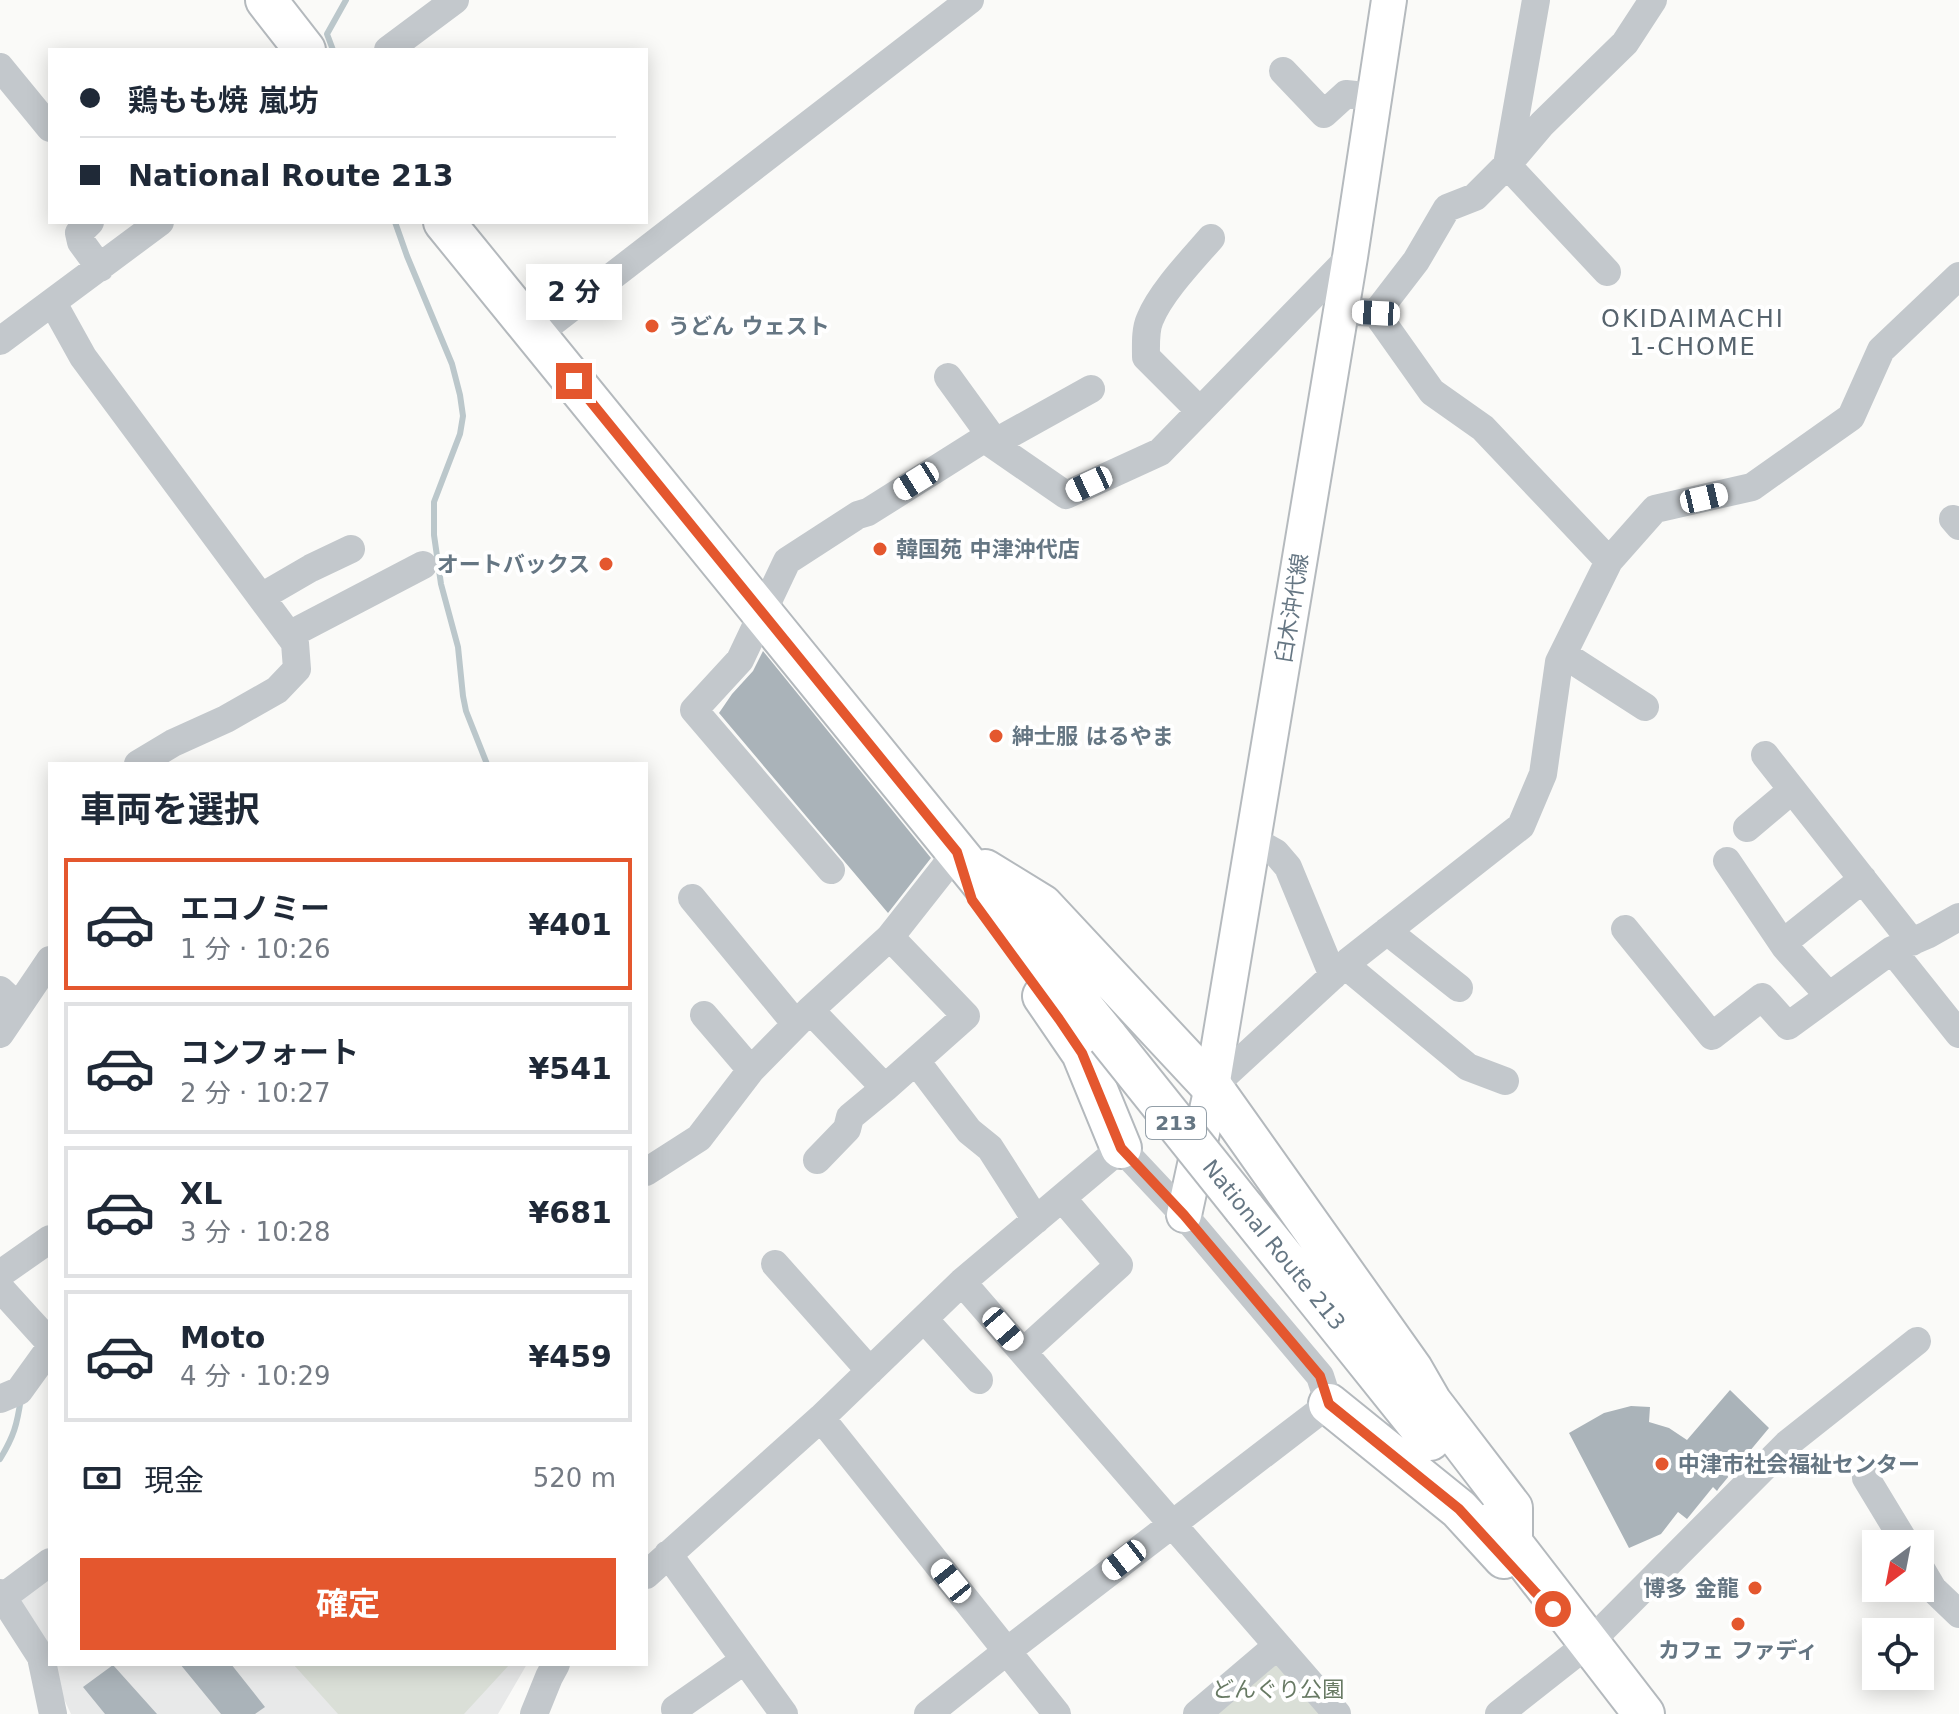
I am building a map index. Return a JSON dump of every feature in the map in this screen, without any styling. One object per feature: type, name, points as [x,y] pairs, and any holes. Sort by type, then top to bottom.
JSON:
[{"type":"highway","points":[[266,0],[303,48]]},
{"type":"highway","name":"National Route 213","points":[[446,224],[1108,1038],[1512,1542],[1644,1714]]},
{"type":"highway","points":[[957,852],[1042,905],[1212,1087],[1412,1369],[1431,1402],[1512,1508],[1512,1542]]},
{"type":"highway","points":[[957,852],[972,900],[1082,1053],[1121,1148]]},
{"type":"highway","points":[[1329,1404],[1459,1509],[1535,1592],[1589,1643]]},
{"type":"main road","name":"臼木沖代線","points":[[1184,1215],[1212,1087],[1350,257],[1389,0]]},
{"type":"street","points":[[391,48],[455,0]]},
{"type":"street","points":[[536,335],[970,0]]},
{"type":"street","points":[[1507,165],[1536,0]]},
{"type":"street","points":[[1376,313],[1416,261],[1447,208],[1475,197],[1507,165],[1542,124],[1625,43],[1653,0]]},
{"type":"street","points":[[0,67],[48,126]]},
{"type":"street","points":[[1283,71],[1324,114],[1346,94],[1374,97]]},
{"type":"street","points":[[1507,165],[1607,272]]},
{"type":"street","points":[[88,224],[79,233],[81,242],[100,268]]},
{"type":"street","points":[[0,341],[157,224]]},
{"type":"street","points":[[1200,411],[1146,357],[1146,342],[1149,321],[1157,305],[1211,238]]},
{"type":"street","points":[[948,377],[991,440],[1066,495],[1160,452],[1350,257]]},
{"type":"street","points":[[1212,1087],[1339,971],[1521,826],[1543,774],[1559,662],[1609,561],[1655,509],[1752,487],[1851,417],[1881,350],[1959,276]]},
{"type":"street","points":[[53,303],[83,357],[295,643],[297,669],[277,690],[141,762]]},
{"type":"street","points":[[1341,311],[1376,313]]},
{"type":"street","points":[[1376,313],[1432,392],[1483,428],[1609,561]]},
{"type":"street","points":[[831,870],[694,710],[740,660],[787,561],[858,515],[991,440],[1091,389]]},
{"type":"street","points":[[261,597],[351,549]]},
{"type":"street","points":[[289,635],[423,565]]},
{"type":"street","points":[[1563,654],[1645,707]]},
{"type":"street","points":[[1765,755],[1863,879],[1959,1034]]},
{"type":"street","points":[[1747,828],[1792,790]]},
{"type":"street","points":[[1253,840],[1276,853],[1288,867],[1339,971],[1468,1067],[1505,1081]]},
{"type":"street","points":[[649,1164],[699,1138],[751,1070],[890,937],[957,852]]},
{"type":"street","points":[[1727,861],[1783,943],[1829,996]]},
{"type":"street","points":[[1783,943],[1863,879]]},
{"type":"street","points":[[692,898],[803,1017],[885,1088]]},
{"type":"street","points":[[1625,929],[1712,1036],[1762,997],[1788,1026],[1902,946],[1959,917]]},
{"type":"street","points":[[1387,931],[1459,988]]},
{"type":"street","points":[[817,1160],[847,1129],[850,1117],[966,1016],[890,937]]},
{"type":"street","points":[[0,1034],[9,999],[48,962]]},
{"type":"street","points":[[704,1015],[751,1070]]},
{"type":"street","points":[[916,1061],[969,1131],[990,1148],[1036,1220]]},
{"type":"street","points":[[784,1714],[745,1660],[653,1564],[821,1418],[962,1282],[1121,1148],[1184,1215],[1320,1376],[1329,1404],[928,1714]]},
{"type":"street","points":[[1023,1352],[1119,1265],[1062,1198]]},
{"type":"street","points":[[0,1274],[48,1240]]},
{"type":"street","points":[[775,1264],[870,1371]]},
{"type":"street","points":[[962,1282],[1337,1714]]},
{"type":"street","points":[[0,1288],[48,1344]]},
{"type":"street","points":[[924,1319],[979,1380]]},
{"type":"street","points":[[1499,1714],[1589,1643],[1787,1444],[1917,1341]]},
{"type":"street","points":[[0,1399],[19,1391],[48,1349]]},
{"type":"street","points":[[821,1418],[1057,1714]]},
{"type":"street","points":[[1866,1478],[1898,1530]]},
{"type":"street","points":[[48,1563],[1,1595],[41,1657],[53,1714]]},
{"type":"street","points":[[1934,1590],[1959,1614]]},
{"type":"street","points":[[1197,1714],[1277,1646]]},
{"type":"street","points":[[675,1709],[745,1660]]},
{"type":"street","points":[[536,1713],[555,1666]]},
{"type":"shaded area","points":[[48,1575],[48,1665],[15,1595]]},
{"type":"shaded area","points":[[48,1666],[526,1666],[498,1714],[71,1714]]},
{"type":"green space","name":"どんぐり公園","points":[[1272,1663],[1289,1665],[1331,1714],[1208,1714]]},
{"type":"green space","points":[[295,1666],[508,1666],[464,1714],[338,1714]]},
{"type":"building","points":[[763,651],[931,858],[888,913],[719,713],[753,671]]},
{"type":"building","name":"中津市社会福祉センター","points":[[1730,1390],[1769,1428],[1717,1491],[1713,1487],[1687,1519],[1678,1512],[1661,1534],[1629,1548],[1569,1433],[1604,1413],[1631,1406],[1650,1407],[1649,1422],[1669,1428],[1687,1440]]},
{"type":"building","points":[[114,1666],[157,1714],[105,1714],[83,1687]]},
{"type":"building","points":[[182,1666],[233,1666],[265,1707],[255,1714],[221,1714]]},
{"type":"waterway","points":[[332,48],[327,34],[346,0]]},
{"type":"waterway","points":[[396,224],[452,364],[460,395],[463,416],[460,434],[434,502],[434,535],[441,584],[458,647],[466,711],[486,762]]},
{"type":"waterway","points":[[0,1459],[14,1430],[21,1398]]},
{"type":"place","name":"うどん ウェスト","points":[[652,326]]},
{"type":"place","name":"韓国苑 中津沖代店","points":[[880,549]]},
{"type":"place","name":"オートバックス","points":[[606,564]]},
{"type":"place","name":"紳士服 はるやま","points":[[996,736]]},
{"type":"place","name":"中津市社会福祉センター","points":[[1662,1464]]},
{"type":"place","name":"博多 金龍","points":[[1755,1588]]},
{"type":"place","name":"カフェ ファディ","points":[[1738,1624]]},
{"type":"district","name":"OKIDAIMACHI 1-CHOME","points":[[1693,333]]},
{"type":"route","points":[[574,381],[957,852],[972,900],[1082,1053],[1121,1148],[1184,1215],[1320,1376],[1329,1404],[1459,1509],[1553,1609]]}]
